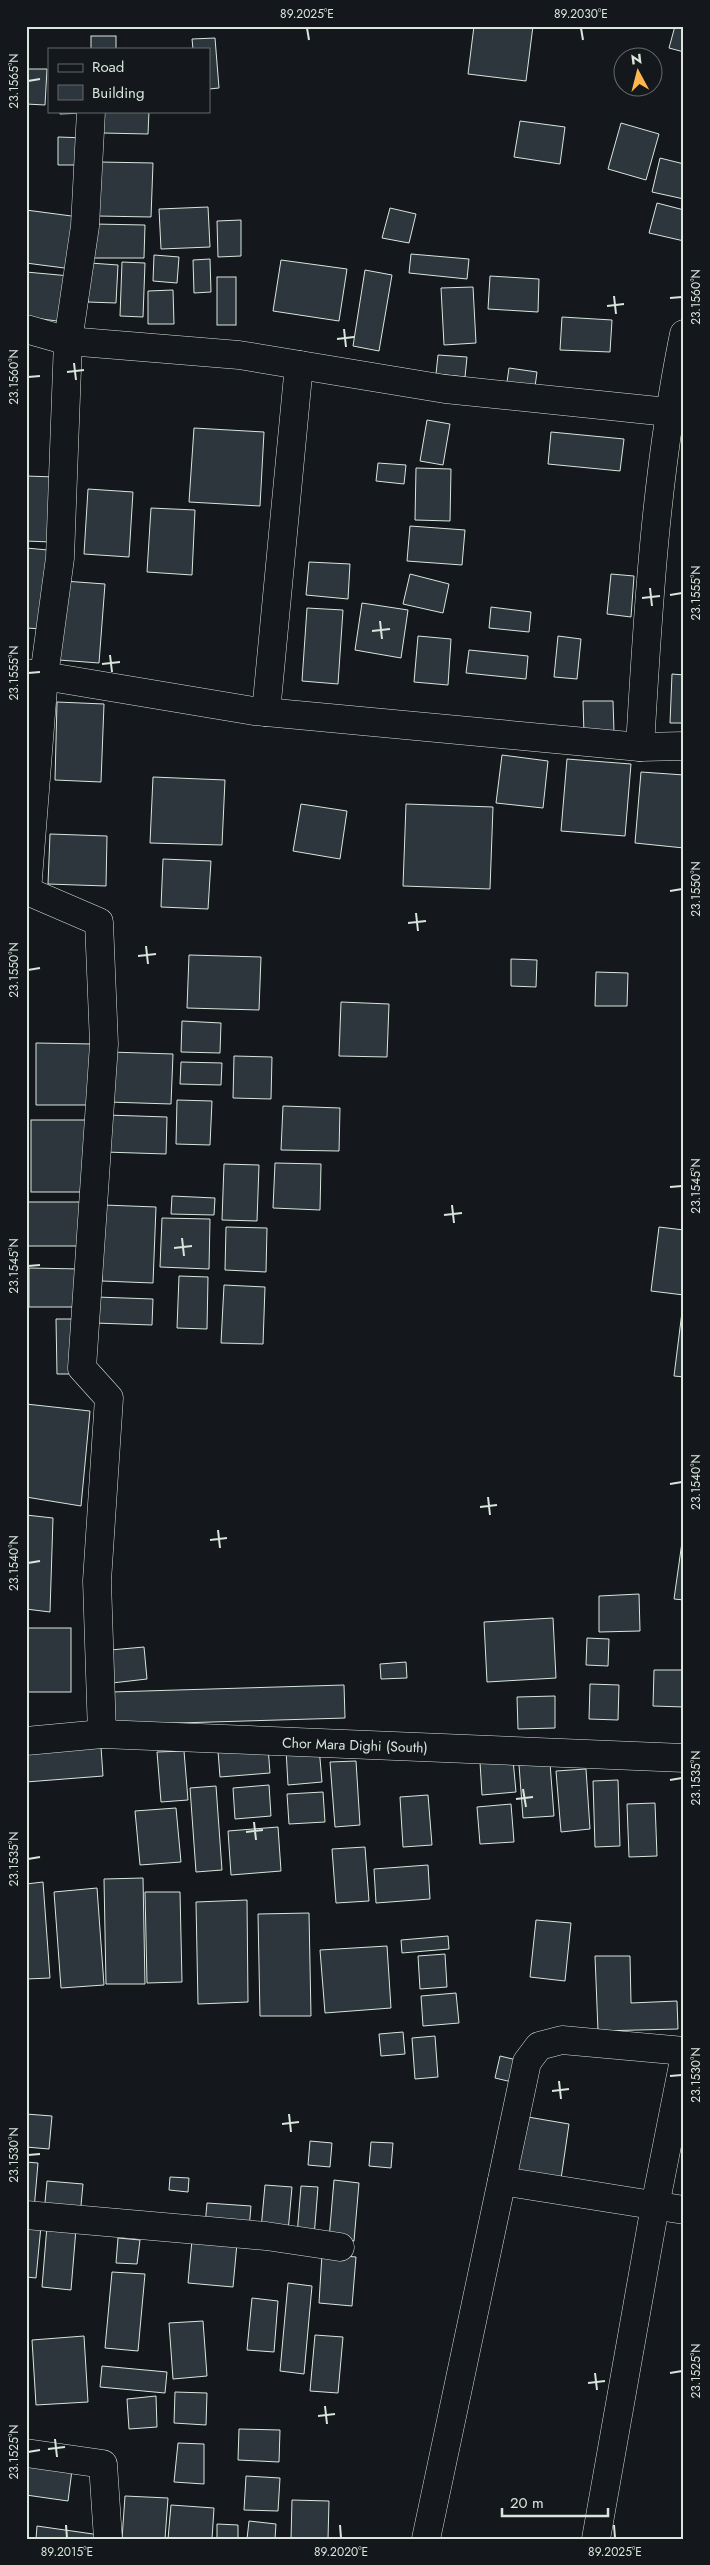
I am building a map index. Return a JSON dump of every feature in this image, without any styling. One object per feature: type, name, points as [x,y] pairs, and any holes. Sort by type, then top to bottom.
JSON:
[{"type":"street","points":[[91,112],[86,226],[68,341],[60,558],[35,674],[27,891],[98,922],[104,1044],[82,1368],[109,1398],[97,1581],[102,1734]]},
{"type":"street","points":[[26,329],[68,341],[239,355],[445,389],[668,412]]},
{"type":"street","points":[[640,747],[649,588],[668,412],[684,334]]},
{"type":"street","points":[[266,712],[299,364]]},
{"type":"street","points":[[35,674],[266,712],[640,747],[684,746]]},
{"type":"street","name":"Chor Mara Dighi (South)","points":[[26,1741],[102,1734],[684,1758]]},
{"type":"street","points":[[426,2539],[527,2062],[539,2046],[562,2040],[684,2051]]},
{"type":"street","points":[[596,2539],[655,2206],[684,2060]]},
{"type":"street","points":[[502,2181],[684,2210]]},
{"type":"street","points":[[26,2215],[266,2236],[340,2247]]},
{"type":"street","points":[[26,2453],[103,2464],[108,2539]]},
{"type":"building","points":[[474,26],[533,26],[526,81],[468,74]]},
{"type":"building","points":[[675,26],[684,26],[684,52],[669,48]]},
{"type":"building","points":[[91,36],[116,36],[116,48],[91,48]]},
{"type":"building","points":[[215,38],[219,88],[210,89],[210,48],[193,48],[192,39]]},
{"type":"building","points":[[26,69],[47,69],[45,105],[26,104]]},
{"type":"building","points":[[60,112],[84,112],[84,113],[60,114]]},
{"type":"building","points":[[104,112],[149,112],[148,134],[103,133]]},
{"type":"building","points":[[520,121],[565,127],[560,164],[514,157]]},
{"type":"building","points":[[621,123],[659,134],[646,180],[608,169]]},
{"type":"building","points":[[58,137],[86,138],[85,165],[58,165]]},
{"type":"building","points":[[660,158],[684,164],[684,199],[652,192]]},
{"type":"building","points":[[100,162],[153,163],[151,217],[98,216]]},
{"type":"building","points":[[657,203],[684,210],[684,241],[649,233]]},
{"type":"building","points":[[208,207],[210,247],[161,249],[159,209]]},
{"type":"building","points":[[390,208],[416,214],[409,243],[382,238]]},
{"type":"building","points":[[26,210],[79,217],[72,269],[26,263]]},
{"type":"building","points":[[241,220],[241,256],[218,257],[217,221]]},
{"type":"building","points":[[94,224],[145,225],[144,258],[93,258]]},
{"type":"building","points":[[411,254],[469,259],[467,279],[409,273]]},
{"type":"building","points":[[154,255],[179,257],[177,283],[153,281]]},
{"type":"building","points":[[210,259],[211,292],[194,293],[193,260]]},
{"type":"building","points":[[281,260],[347,269],[339,321],[273,311]]},
{"type":"building","points":[[122,262],[145,263],[143,317],[120,316]]},
{"type":"building","points":[[90,263],[118,265],[116,303],[88,302]]},
{"type":"building","points":[[365,270],[392,275],[379,351],[353,346]]},
{"type":"building","points":[[26,272],[70,276],[65,322],[26,317]]},
{"type":"building","points":[[490,276],[539,279],[538,312],[488,309]]},
{"type":"building","points":[[217,277],[236,277],[236,325],[217,325]]},
{"type":"building","points":[[473,287],[476,343],[444,345],[441,288]]},
{"type":"building","points":[[173,290],[174,324],[148,324],[148,291]]},
{"type":"building","points":[[562,317],[612,320],[610,352],[560,350]]},
{"type":"building","points":[[438,355],[467,357],[465,377],[436,374]]},
{"type":"building","points":[[509,368],[537,372],[534,394],[506,389]]},
{"type":"building","points":[[427,420],[450,424],[443,465],[420,461]]},
{"type":"building","points":[[194,428],[264,432],[260,506],[189,502]]},
{"type":"building","points":[[551,432],[624,439],[620,471],[548,464]]},
{"type":"building","points":[[378,463],[406,465],[404,484],[376,481]]},
{"type":"building","points":[[416,468],[451,469],[450,521],[415,520]]},
{"type":"building","points":[[26,476],[55,477],[51,542],[26,541]]},
{"type":"building","points":[[88,489],[133,492],[129,557],[84,554]]},
{"type":"building","points":[[151,508],[195,510],[192,575],[147,572]]},
{"type":"building","points":[[410,526],[465,530],[462,565],[407,561]]},
{"type":"building","points":[[26,548],[48,550],[43,629],[26,628]]},
{"type":"building","points":[[309,562],[350,564],[348,599],[306,595]]},
{"type":"building","points":[[410,574],[449,584],[443,613],[403,604]]},
{"type":"building","points":[[611,574],[634,576],[631,617],[607,614]]},
{"type":"building","points":[[64,581],[105,584],[99,663],[59,660]]},
{"type":"building","points":[[362,603],[408,610],[401,658],[355,650]]},
{"type":"building","points":[[491,607],[531,612],[529,632],[489,628]]},
{"type":"building","points":[[307,608],[343,610],[338,684],[302,681]]},
{"type":"building","points":[[418,636],[451,639],[448,685],[414,682]]},
{"type":"building","points":[[558,636],[581,639],[577,679],[554,677]]},
{"type":"building","points":[[469,650],[528,656],[526,679],[466,673]]},
{"type":"building","points":[[672,674],[684,675],[684,723],[670,723]]},
{"type":"building","points":[[26,695],[30,695],[26,721]]},
{"type":"building","points":[[583,701],[613,701],[614,732],[584,734]]},
{"type":"building","points":[[57,702],[104,704],[101,782],[55,780]]},
{"type":"building","points":[[502,755],[548,761],[543,808],[496,803]]},
{"type":"building","points":[[567,759],[631,764],[625,836],[561,831]]},
{"type":"building","points":[[641,772],[684,775],[684,848],[635,843]]},
{"type":"building","points":[[153,777],[225,780],[222,845],[150,843]]},
{"type":"building","points":[[301,804],[347,811],[340,859],[293,851]]},
{"type":"building","points":[[406,804],[493,807],[490,889],[403,886]]},
{"type":"building","points":[[50,834],[107,836],[106,886],[48,884]]},
{"type":"building","points":[[163,859],[211,861],[208,909],[161,907]]},
{"type":"building","points":[[189,955],[261,957],[259,1010],[187,1008]]},
{"type":"building","points":[[511,959],[537,960],[536,987],[511,986]]},
{"type":"building","points":[[596,972],[628,973],[627,1006],[595,1006]]},
{"type":"building","points":[[341,1002],[389,1004],[387,1057],[339,1056]]},
{"type":"building","points":[[182,1021],[221,1023],[220,1053],[181,1052]]},
{"type":"building","points":[[36,1043],[93,1044],[93,1105],[36,1105]]},
{"type":"building","points":[[110,1052],[173,1054],[171,1104],[108,1102]]},
{"type":"building","points":[[234,1056],[272,1057],[271,1099],[233,1098]]},
{"type":"building","points":[[181,1062],[222,1063],[221,1085],[180,1084]]},
{"type":"building","points":[[177,1100],[212,1101],[210,1145],[176,1144]]},
{"type":"building","points":[[283,1106],[340,1108],[339,1151],[281,1150]]},
{"type":"building","points":[[107,1115],[167,1117],[166,1154],[105,1152]]},
{"type":"building","points":[[31,1120],[86,1120],[86,1192],[31,1192]]},
{"type":"building","points":[[275,1163],[321,1164],[320,1210],[273,1208]]},
{"type":"building","points":[[224,1164],[259,1165],[257,1221],[222,1220]]},
{"type":"building","points":[[172,1196],[215,1198],[214,1215],[171,1214]]},
{"type":"building","points":[[26,1202],[81,1202],[81,1246],[26,1246]]},
{"type":"building","points":[[104,1205],[156,1207],[153,1283],[102,1281]]},
{"type":"building","points":[[162,1218],[210,1219],[209,1269],[160,1267]]},
{"type":"building","points":[[226,1227],[267,1228],[266,1272],[225,1270]]},
{"type":"building","points":[[659,1227],[684,1230],[684,1295],[651,1291]]},
{"type":"building","points":[[29,1268],[81,1269],[81,1307],[29,1307]]},
{"type":"building","points":[[179,1276],[208,1277],[207,1329],[177,1328]]},
{"type":"building","points":[[224,1285],[265,1287],[263,1344],[221,1343]]},
{"type":"building","points":[[96,1297],[153,1299],[152,1325],[95,1323]]},
{"type":"building","points":[[682,1312],[684,1312],[684,1377],[674,1376]]},
{"type":"building","points":[[56,1319],[76,1319],[75,1374],[57,1374]]},
{"type":"building","points":[[26,1404],[90,1411],[81,1506],[26,1497]]},
{"type":"building","points":[[26,1515],[53,1518],[50,1612],[26,1609]]},
{"type":"building","points":[[684,1528],[684,1600],[674,1599]]},
{"type":"building","points":[[639,1594],[640,1631],[599,1632],[599,1596]]},
{"type":"building","points":[[553,1618],[556,1678],[487,1682],[484,1622]]},
{"type":"building","points":[[27,1628],[71,1628],[71,1692],[27,1692]]},
{"type":"building","points":[[587,1638],[609,1639],[608,1666],[586,1665]]},
{"type":"building","points":[[144,1647],[147,1679],[112,1683],[110,1650]]},
{"type":"building","points":[[406,1662],[407,1678],[381,1679],[380,1664]]},
{"type":"building","points":[[654,1670],[684,1670],[684,1707],[653,1706]]},
{"type":"building","points":[[590,1684],[619,1685],[618,1720],[589,1719]]},
{"type":"building","points":[[344,1685],[345,1718],[112,1725],[111,1692]]},
{"type":"building","points":[[555,1696],[555,1728],[518,1729],[517,1697]]},
{"type":"building","points":[[101,1747],[103,1776],[26,1782],[26,1753]]},
{"type":"building","points":[[268,1747],[270,1773],[220,1777],[218,1751]]},
{"type":"building","points":[[319,1747],[322,1782],[288,1785],[286,1749]]},
{"type":"building","points":[[184,1751],[188,1800],[161,1802],[157,1752]]},
{"type":"building","points":[[513,1760],[516,1792],[482,1795],[480,1762]]},
{"type":"building","points":[[356,1761],[360,1825],[335,1827],[330,1762]]},
{"type":"building","points":[[550,1763],[554,1816],[523,1818],[519,1765]]},
{"type":"building","points":[[586,1769],[590,1829],[561,1832],[556,1771]]},
{"type":"building","points":[[618,1780],[620,1846],[595,1847],[593,1781]]},
{"type":"building","points":[[269,1785],[271,1816],[235,1819],[233,1788]]},
{"type":"building","points":[[216,1786],[222,1870],[196,1872],[190,1788]]},
{"type":"building","points":[[323,1792],[325,1822],[289,1824],[287,1794]]},
{"type":"building","points":[[428,1795],[432,1845],[403,1847],[400,1797]]},
{"type":"building","points":[[655,1803],[657,1856],[629,1857],[627,1804]]},
{"type":"building","points":[[511,1804],[514,1842],[480,1844],[477,1807]]},
{"type":"building","points":[[176,1808],[181,1862],[140,1865],[135,1811]]},
{"type":"building","points":[[278,1827],[281,1871],[231,1875],[228,1831]]},
{"type":"building","points":[[365,1847],[369,1901],[336,1903],[332,1849]]},
{"type":"building","points":[[428,1865],[430,1899],[376,1903],[374,1869]]},
{"type":"building","points":[[143,1878],[145,1984],[106,1984],[104,1879]]},
{"type":"building","points":[[43,1882],[50,1978],[26,1979],[26,1884]]},
{"type":"building","points":[[97,1888],[104,1985],[61,1988],[54,1892]]},
{"type":"building","points":[[145,1892],[180,1892],[182,1982],[147,1983]]},
{"type":"building","points":[[247,1900],[248,2002],[198,2004],[196,1902]]},
{"type":"building","points":[[309,1913],[311,2016],[260,2016],[258,1914]]},
{"type":"building","points":[[536,1920],[571,1923],[565,1981],[530,1977]]},
{"type":"building","points":[[448,1936],[449,1949],[402,1953],[401,1940]]},
{"type":"building","points":[[387,1946],[391,2008],[325,2013],[320,1950]]},
{"type":"building","points":[[445,1954],[447,1987],[420,1989],[418,1956]]},
{"type":"building","points":[[595,1956],[630,1956],[631,2003],[677,2001],[678,2029],[598,2031]]},
{"type":"building","points":[[456,1993],[459,2023],[423,2026],[421,1996]]},
{"type":"building","points":[[403,2032],[405,2054],[381,2056],[379,2034]]},
{"type":"building","points":[[435,2036],[438,2077],[415,2079],[412,2038]]},
{"type":"building","points":[[500,2056],[517,2060],[512,2082],[495,2078]]},
{"type":"building","points":[[26,2114],[52,2116],[49,2149],[26,2147]]},
{"type":"building","points":[[522,2116],[569,2124],[561,2179],[513,2172]]},
{"type":"building","points":[[310,2141],[332,2143],[330,2167],[308,2165]]},
{"type":"building","points":[[371,2142],[393,2143],[391,2168],[369,2166]]},
{"type":"building","points":[[26,2162],[38,2163],[34,2210],[26,2209]]},
{"type":"building","points":[[170,2177],[189,2178],[188,2192],[169,2190]]},
{"type":"building","points":[[334,2180],[359,2183],[354,2241],[329,2239]]},
{"type":"building","points":[[47,2181],[83,2184],[80,2216],[44,2213]]},
{"type":"building","points":[[265,2185],[292,2187],[288,2232],[261,2229]]},
{"type":"building","points":[[301,2186],[318,2187],[314,2237],[297,2235]]},
{"type":"building","points":[[207,2203],[251,2206],[249,2229],[205,2225]]},
{"type":"building","points":[[26,2225],[41,2226],[36,2278],[26,2277]]},
{"type":"building","points":[[47,2226],[76,2229],[71,2290],[42,2287]]},
{"type":"building","points":[[118,2238],[140,2240],[137,2264],[116,2263]]},
{"type":"building","points":[[192,2240],[237,2243],[233,2287],[188,2283]]},
{"type":"building","points":[[322,2254],[356,2257],[352,2306],[319,2303]]},
{"type":"building","points":[[112,2272],[145,2274],[138,2351],[105,2348]]},
{"type":"building","points":[[288,2283],[312,2286],[304,2374],[280,2371]]},
{"type":"building","points":[[252,2298],[278,2301],[274,2352],[247,2350]]},
{"type":"building","points":[[203,2321],[207,2376],[173,2379],[169,2323]]},
{"type":"building","points":[[315,2335],[343,2337],[338,2393],[310,2391]]},
{"type":"building","points":[[84,2336],[88,2402],[36,2405],[32,2340]]},
{"type":"building","points":[[102,2366],[167,2372],[165,2393],[100,2387]]},
{"type":"building","points":[[175,2392],[207,2393],[206,2425],[174,2423]]},
{"type":"building","points":[[156,2396],[157,2427],[129,2429],[127,2399]]},
{"type":"building","points":[[239,2429],[280,2430],[279,2462],[238,2460]]},
{"type":"building","points":[[178,2443],[204,2444],[204,2484],[174,2482]]},
{"type":"building","points":[[26,2464],[72,2470],[68,2501],[26,2495]]},
{"type":"building","points":[[246,2476],[280,2478],[278,2511],[244,2510]]},
{"type":"building","points":[[125,2496],[168,2498],[165,2539],[122,2539]]},
{"type":"building","points":[[292,2500],[329,2501],[328,2539],[291,2539]]},
{"type":"building","points":[[171,2505],[214,2508],[212,2539],[168,2539]]},
{"type":"building","points":[[249,2521],[276,2524],[275,2539],[247,2539]]},
{"type":"building","points":[[217,2524],[238,2525],[238,2539],[217,2539]]},
{"type":"building","points":[[37,2526],[100,2535],[100,2539],[36,2539]]}]
